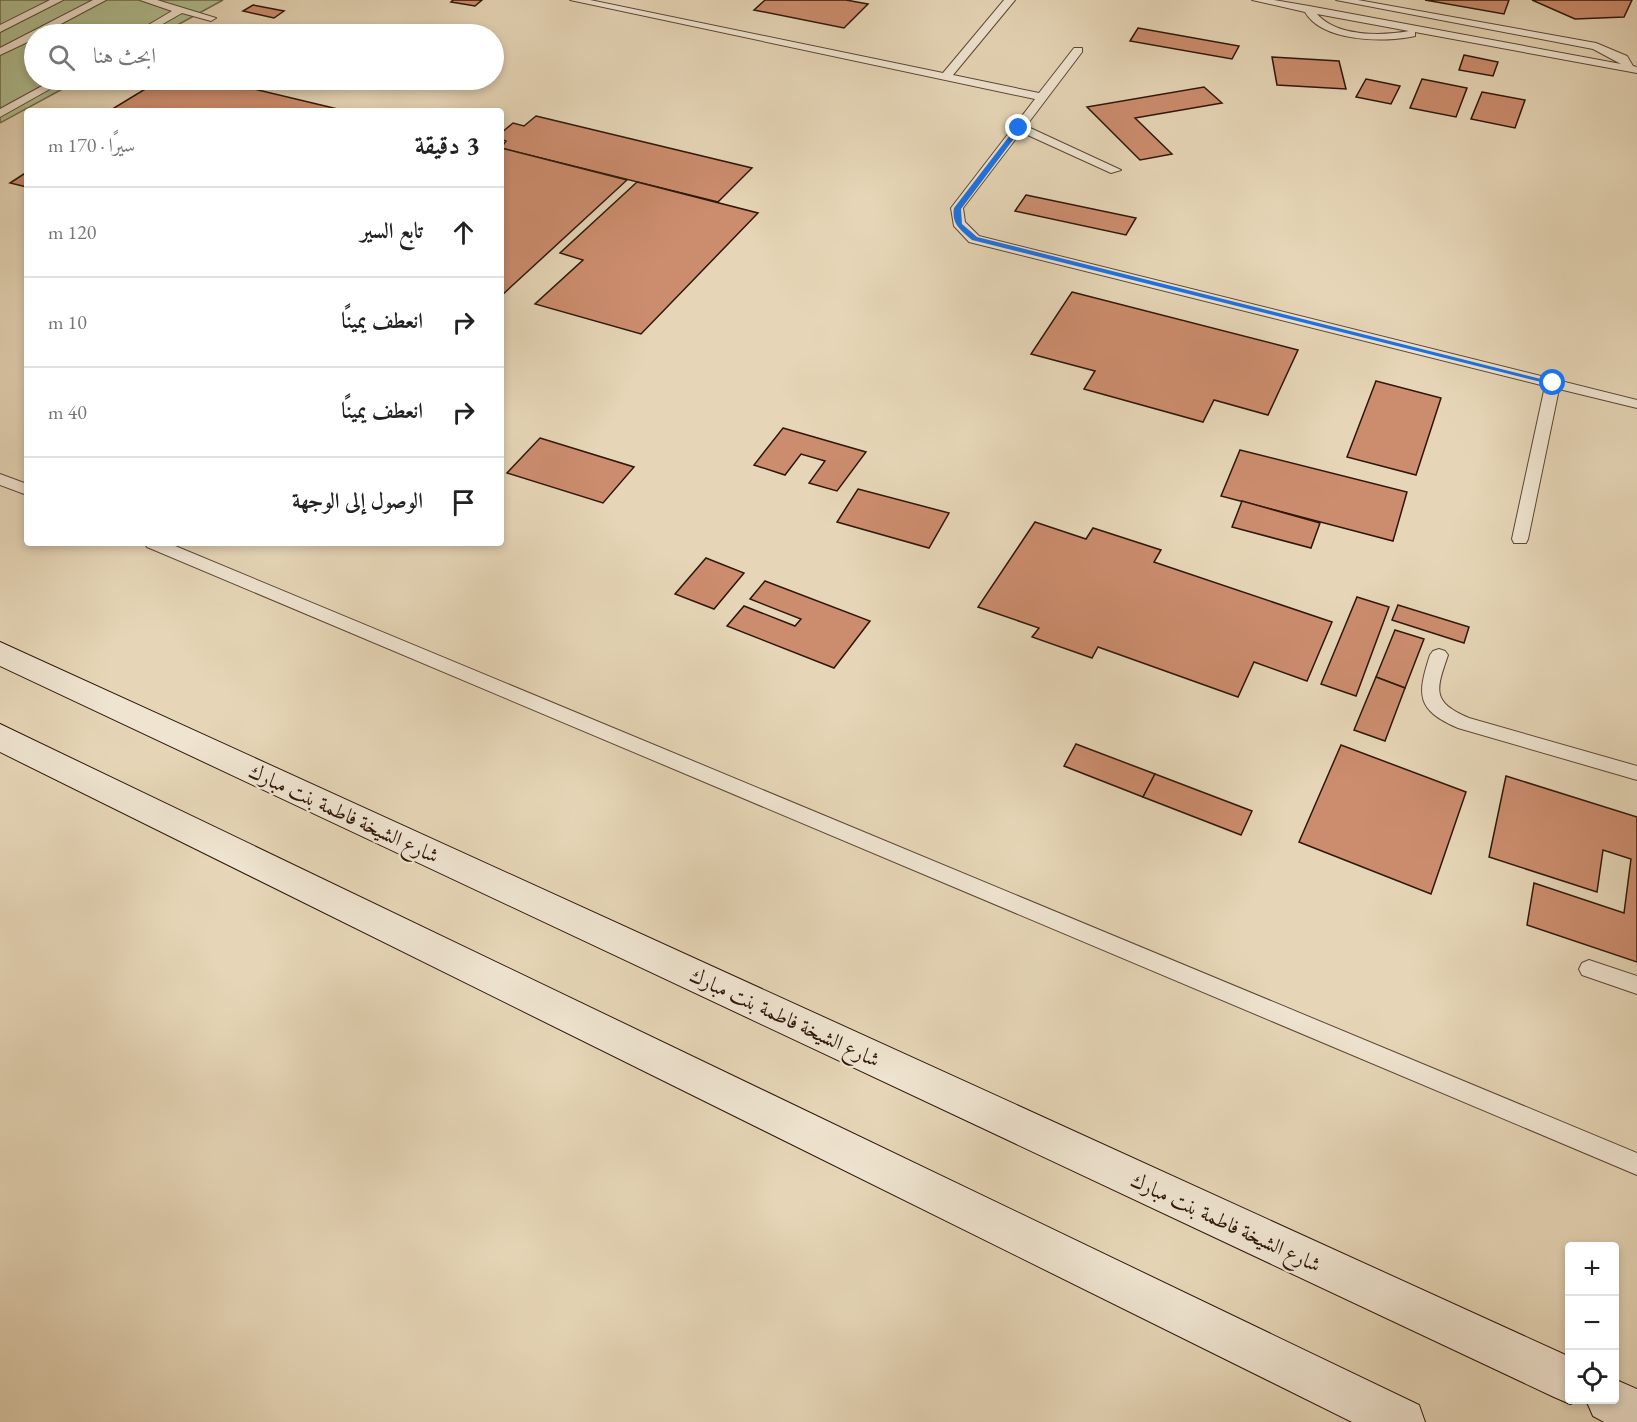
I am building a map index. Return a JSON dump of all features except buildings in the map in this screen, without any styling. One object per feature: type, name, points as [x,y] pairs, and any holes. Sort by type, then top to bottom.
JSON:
[{"type":"street","name":"شارع الشيخة فاطمة بنت مبارك","points":[[0,653],[1565,1379]]},
{"type":"street","points":[[0,737],[1401,1422]]},
{"type":"street","points":[[1618,1404],[1637,1413]]},
{"type":"lane","points":[[0,29],[58,0]]},
{"type":"lane","points":[[54,24],[101,0]]},
{"type":"lane","points":[[145,0],[212,18]]},
{"type":"lane","points":[[574,0],[1042,97]]},
{"type":"lane","points":[[946,77],[1010,0]]},
{"type":"lane","points":[[1257,0],[1633,69]]},
{"type":"lane","points":[[1341,0],[1596,46],[1623,58],[1633,69]]},
{"type":"lane","points":[[1309,9],[1310,14],[1321,23],[1355,35],[1395,37],[1419,30]]},
{"type":"lane","points":[[156,24],[181,10]]},
{"type":"lane","points":[[0,52],[24,40]]},
{"type":"lane","points":[[1078,51],[957,208],[956,217],[959,225],[974,239],[1637,404]]},
{"type":"lane","points":[[0,114],[42,90]]},
{"type":"lane","points":[[1019,128],[1115,170]]},
{"type":"lane","points":[[1520,539],[1553,383]]},
{"type":"lane","points":[[0,479],[24,489]]},
{"type":"lane","points":[[160,546],[1637,1164]]},
{"type":"lane","points":[[1439,655],[1428,687],[1428,695],[1441,712],[1464,723],[1637,774]]},
{"type":"lane","points":[[1589,969],[1637,985]]},
{"type":"green space","points":[[0,0],[223,0],[179,24],[24,24],[24,90],[61,90],[0,123]]},
{"type":"route","points":[[1019,128],[957,208],[956,217],[959,225],[974,239],[986,244],[1553,383]]}]
